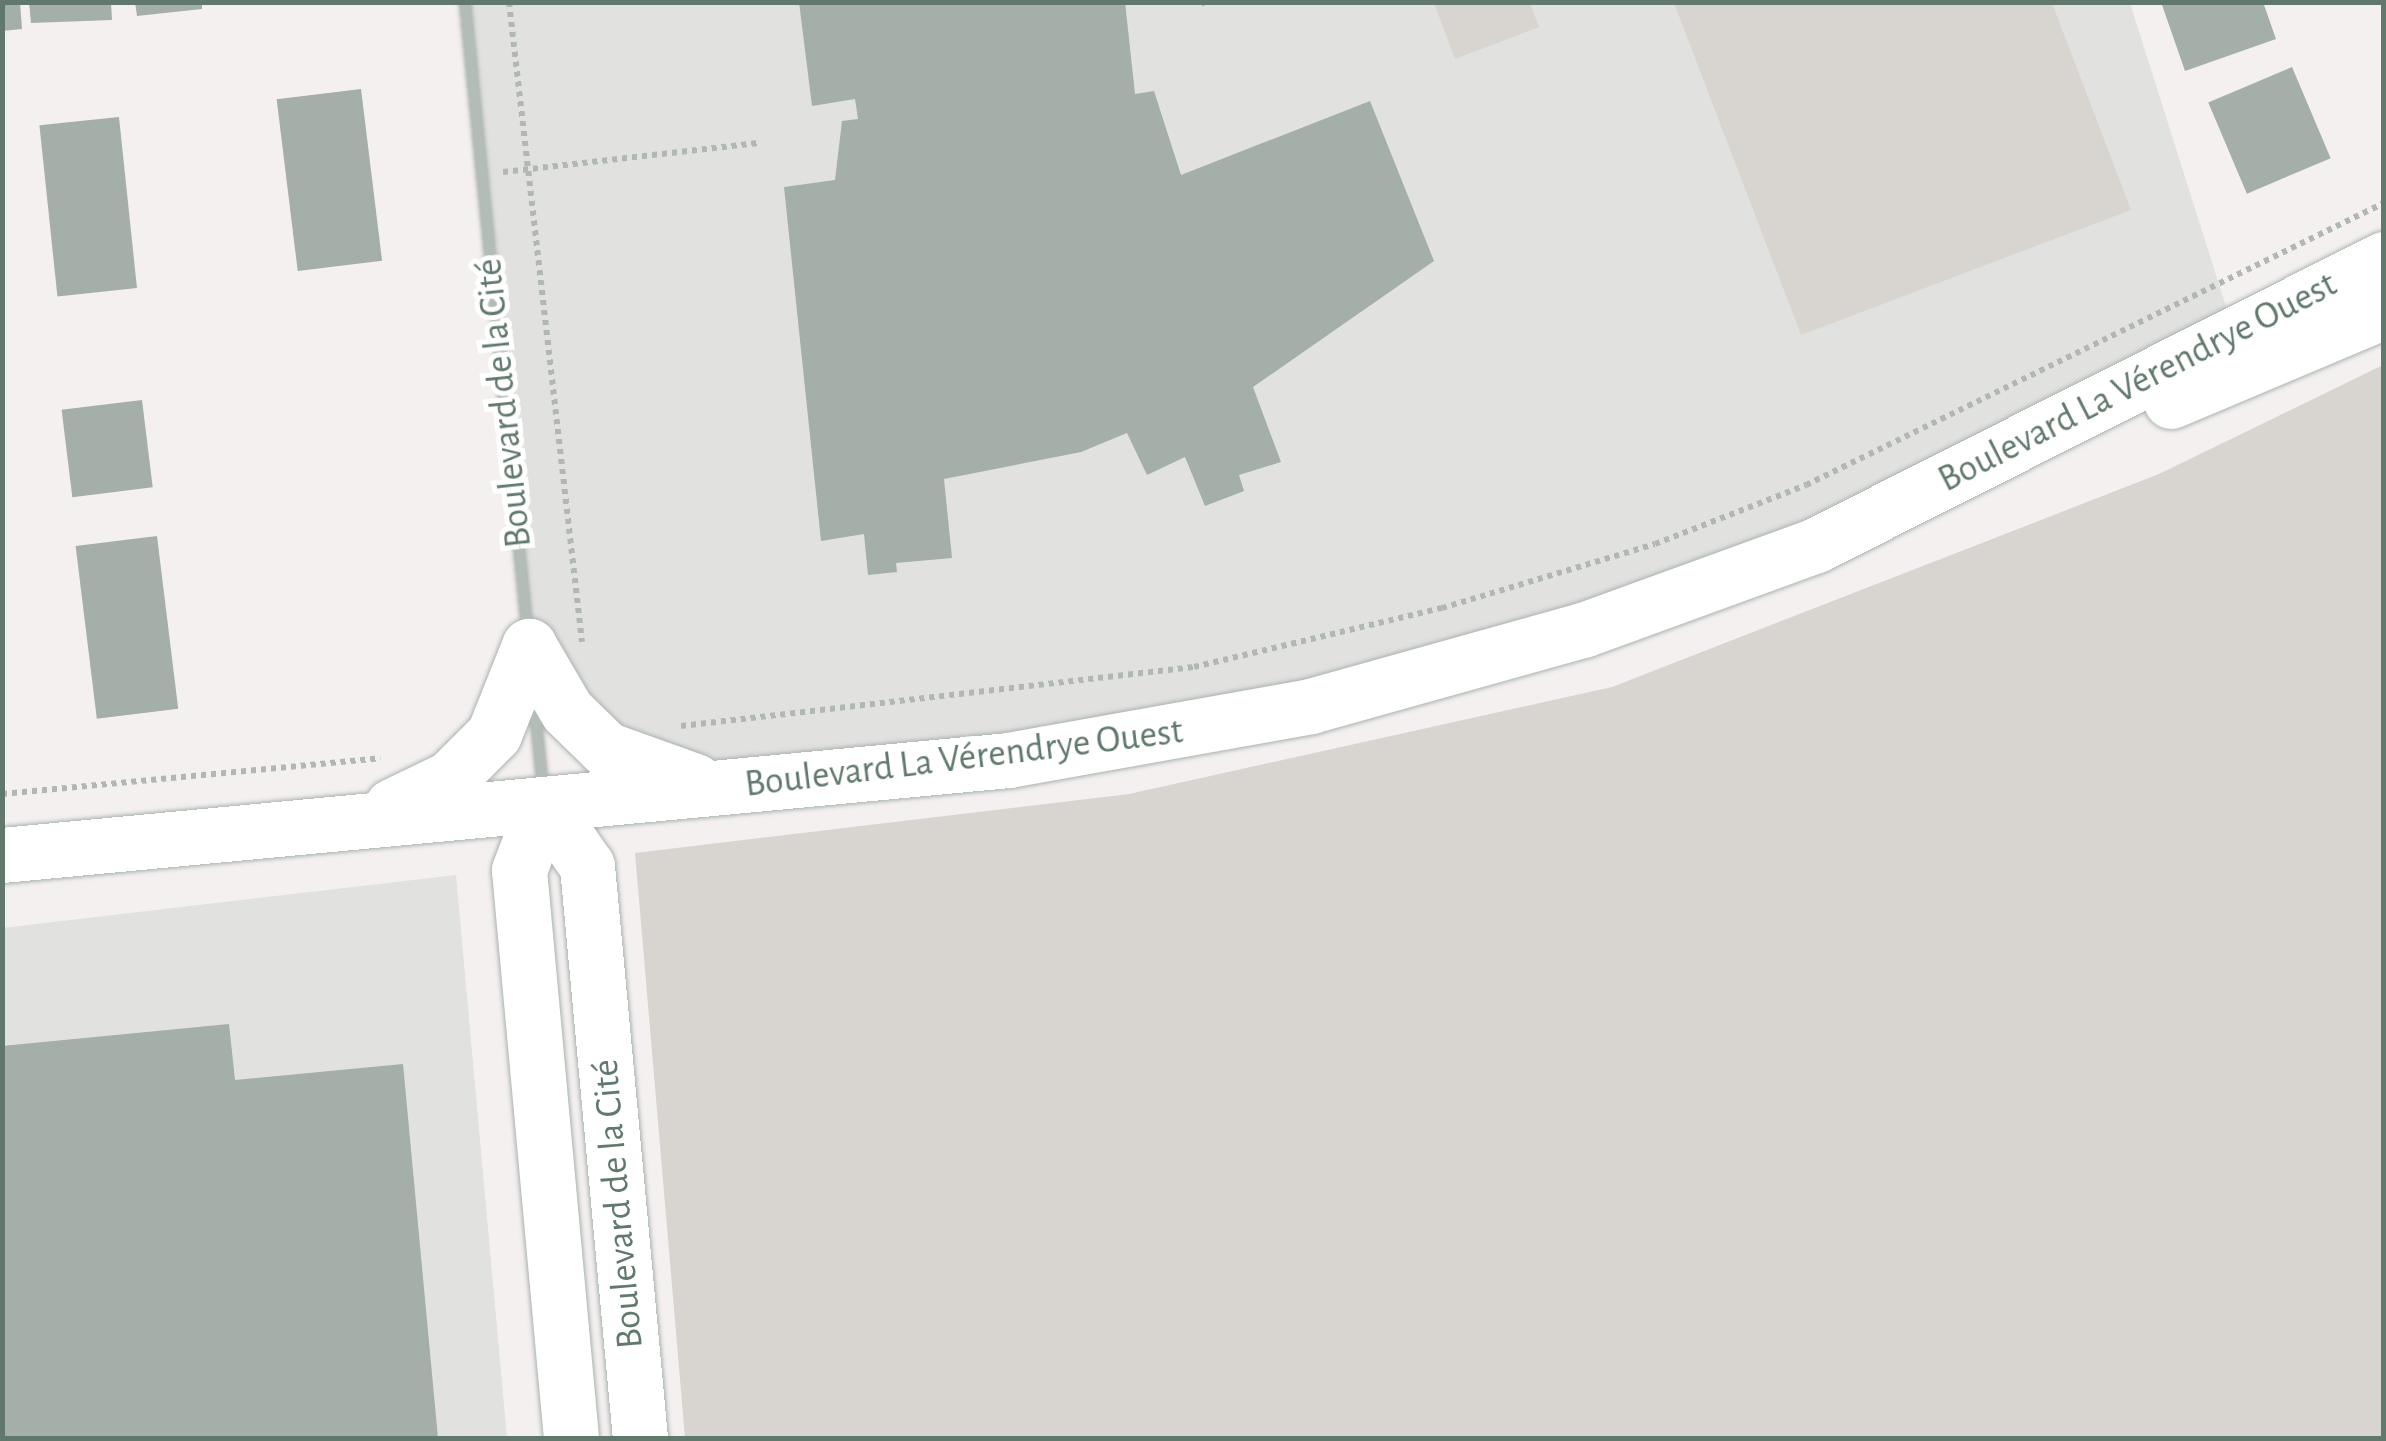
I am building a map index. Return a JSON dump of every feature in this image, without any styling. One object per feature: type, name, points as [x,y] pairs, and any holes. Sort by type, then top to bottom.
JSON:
[{"type":"main road","name":"Boulevard La Vérendrye Ouest","points":[[1893,508],[2384,259]]},
{"type":"main road","name":"Boulevard La Vérendrye Ouest","points":[[2,855],[1114,747],[1310,706],[1584,630],[2384,312]]},
{"type":"main road","points":[[529,646],[567,711],[606,750],[657,774],[728,787]]},
{"type":"main road","points":[[356,822],[467,765],[506,713],[529,646]]},
{"type":"main road","name":"Boulevard de la Cité","points":[[544,804],[519,870],[571,1438]]},
{"type":"main road","name":"Boulevard de la Cité","points":[[544,804],[587,866],[640,1438]]},
{"type":"street","name":"Boulevard de la Cité","points":[[465,2],[544,804]]},
{"type":"path","points":[[509,2],[584,656]]},
{"type":"path","points":[[482,174],[758,143]]},
{"type":"path","points":[[664,728],[1194,667],[1442,608],[1655,544],[1806,485],[2384,203]]},
{"type":"path","points":[[2,794],[392,757]]},
{"type":"shaded area","points":[[465,3],[2130,3],[2234,332],[1893,508],[1310,706],[657,773],[529,646]]},
{"type":"shaded area","points":[[1434,3],[1530,3],[1539,27],[1455,59]]},
{"type":"shaded area","points":[[1674,3],[2052,3],[2131,210],[1801,335]]},
{"type":"shaded area","points":[[2383,365],[2383,1438],[685,1438],[635,853],[1129,794],[1612,687],[2159,474]]},
{"type":"shaded area","points":[[456,875],[507,1438],[3,1438],[2,928]]},
{"type":"building","points":[[2,2],[20,2],[22,29],[2,31]]},
{"type":"building","points":[[29,2],[111,2],[112,20],[31,23]]},
{"type":"building","points":[[135,2],[202,2],[202,9],[137,16]]},
{"type":"building","points":[[799,2],[1125,2],[1135,94],[1154,91],[1181,175],[1370,101],[1434,261],[1253,387],[1281,462],[1239,475],[1244,491],[1205,506],[1185,457],[1147,475],[1127,433],[1081,452],[944,479],[952,558],[896,563],[897,572],[868,575],[864,534],[821,541],[784,187],[835,180],[842,121],[858,119],[855,99],[812,106]]},
{"type":"building","points":[[2161,2],[2263,2],[2276,39],[2185,71]]},
{"type":"building","points":[[2292,67],[2331,158],[2247,194],[2208,103]]},
{"type":"building","points":[[361,89],[382,261],[298,271],[277,99]]},
{"type":"building","points":[[119,117],[137,288],[57,296],[39,125]]},
{"type":"building","points":[[142,400],[153,487],[72,497],[62,410]]},
{"type":"building","points":[[157,536],[178,709],[97,719],[76,546]]},
{"type":"building","points":[[229,1024],[235,1080],[403,1064],[438,1438],[2,1438],[2,1046]]}]
